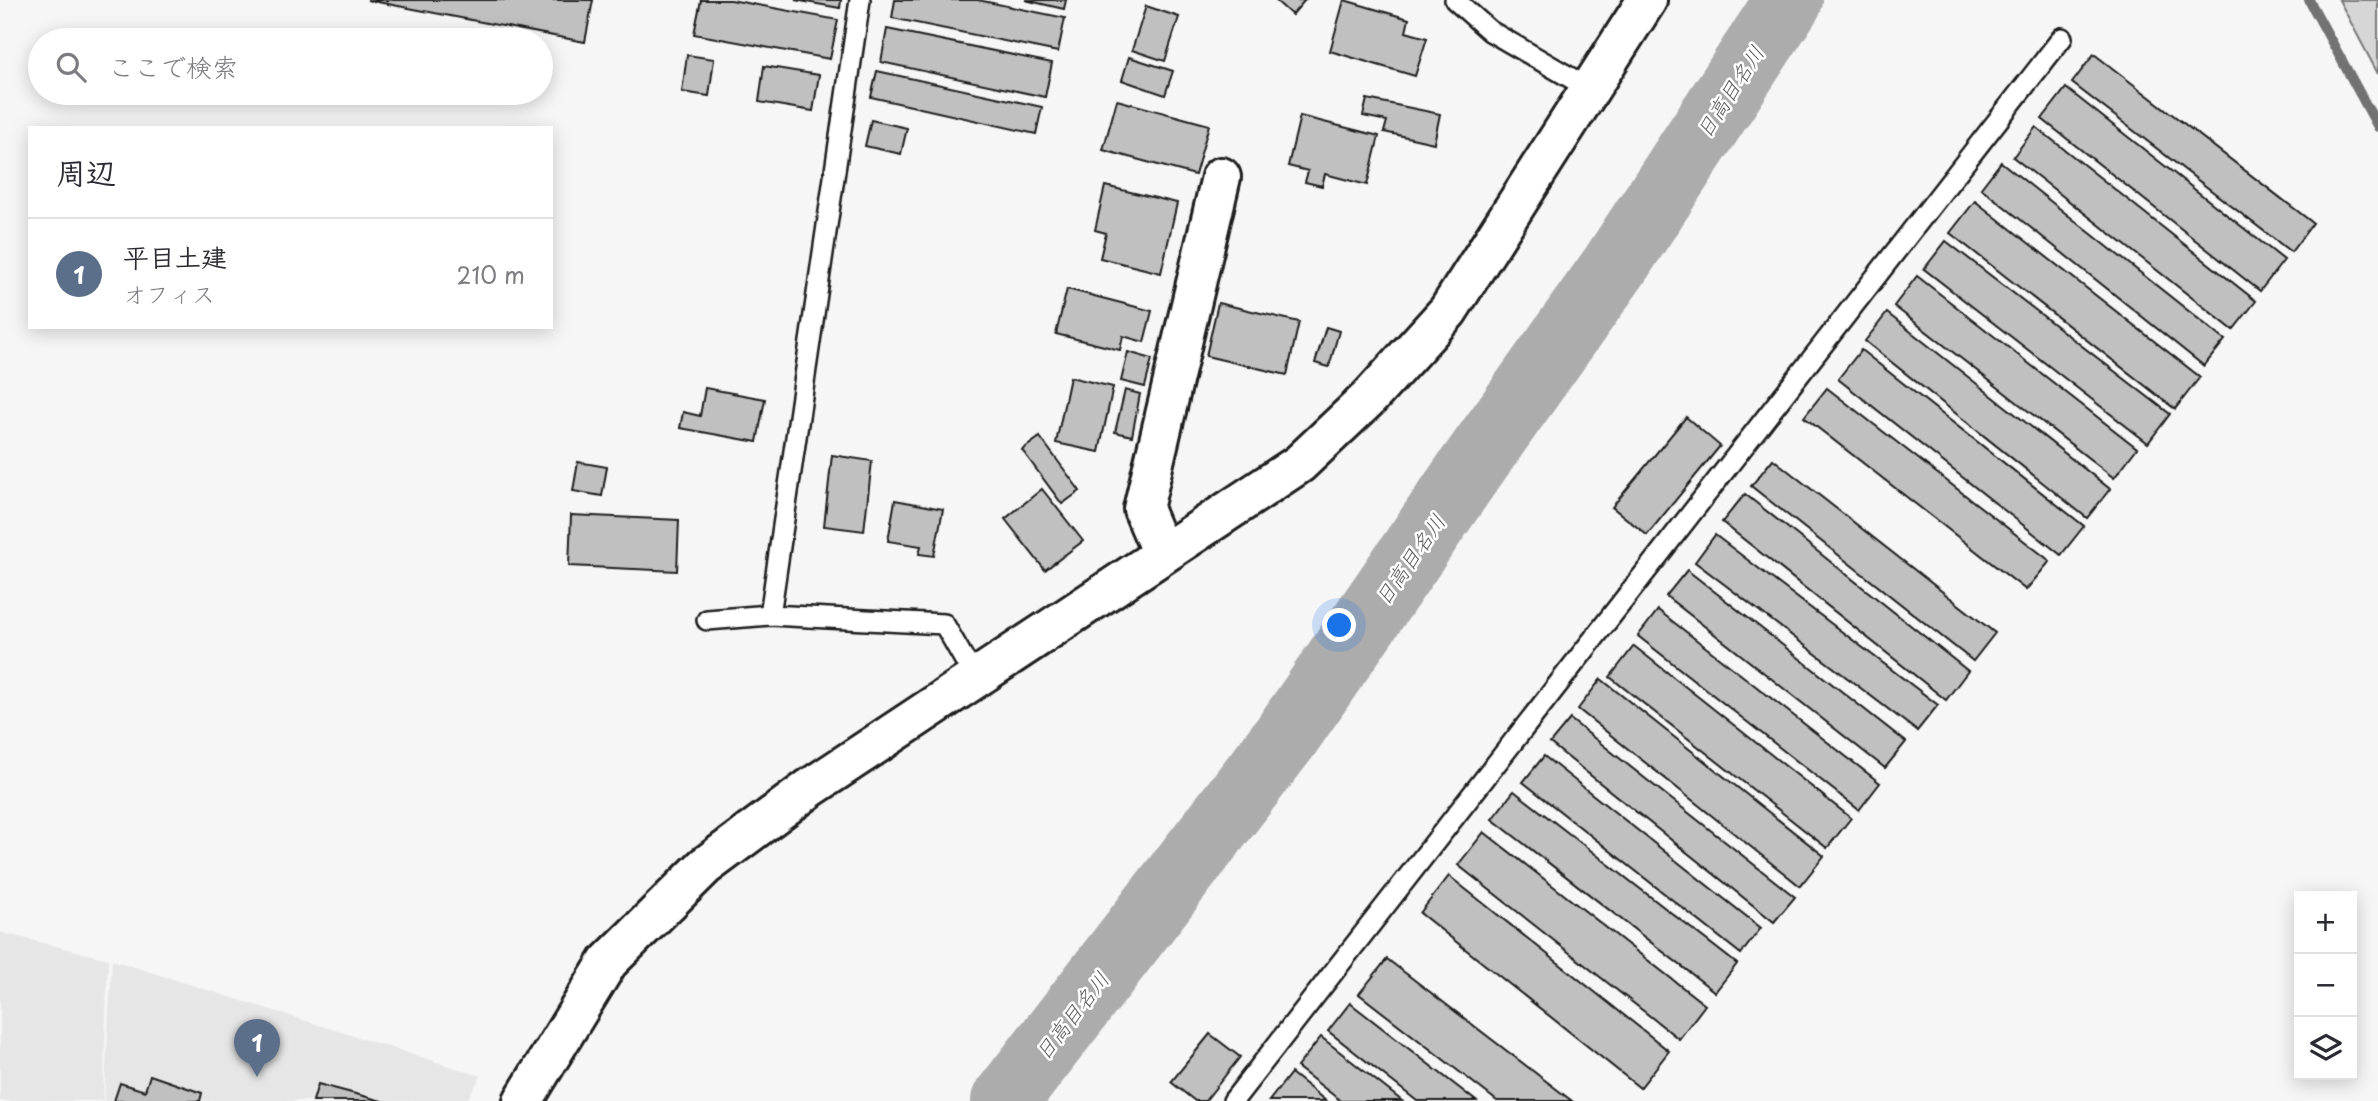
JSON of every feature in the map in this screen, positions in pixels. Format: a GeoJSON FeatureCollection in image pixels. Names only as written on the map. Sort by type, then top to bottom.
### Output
{"type":"FeatureCollection","features":[{"type":"Feature","properties":{"kind":"street"},"geometry":{"type":"LineString","coordinates":[[523,1101],[608,962],[705,866],[810,788],[1298,464],[1370,397],[1448,310],[1647,0]]}},
{"type":"Feature","properties":{"kind":"street"},"geometry":{"type":"LineString","coordinates":[[1161,554],[1143,509],[1221,177]]}},
{"type":"Feature","properties":{"kind":"lane"},"geometry":{"type":"LineString","coordinates":[[770,615],[860,0]]}},
{"type":"Feature","properties":{"kind":"lane"},"geometry":{"type":"LineString","coordinates":[[1455,0],[1490,31],[1590,89]]}},
{"type":"Feature","properties":{"kind":"lane"},"geometry":{"type":"LineString","coordinates":[[1233,1101],[2062,38]]}},
{"type":"Feature","properties":{"kind":"lane"},"geometry":{"type":"LineString","coordinates":[[707,620],[770,615],[944,624],[976,680]]}},
{"type":"Feature","properties":{"kind":"shaded area"},"geometry":{"type":"Polygon","coordinates":[[[2339,0],[2378,0],[2378,74],[2339,0]]]}},
{"type":"Feature","properties":{"kind":"shaded area"},"geometry":{"type":"Polygon","coordinates":[[[0,932],[108,959],[103,1101],[0,1101],[0,932]]]}},
{"type":"Feature","properties":{"kind":"shaded area"},"geometry":{"type":"Polygon","coordinates":[[[112,960],[481,1076],[466,1101],[104,1101],[112,960]]]}},
{"type":"Feature","properties":{"kind":"building"},"geometry":{"type":"Polygon","coordinates":[[[367,0],[593,0],[585,42],[553,36],[553,28],[512,28],[367,0]]]}},
{"type":"Feature","properties":{"kind":"building"},"geometry":{"type":"Polygon","coordinates":[[[701,0],[731,0],[838,20],[830,59],[694,34],[701,0]]]}},
{"type":"Feature","properties":{"kind":"building"},"geometry":{"type":"Polygon","coordinates":[[[795,0],[841,0],[840,8],[795,0]]]}},
{"type":"Feature","properties":{"kind":"building"},"geometry":{"type":"Polygon","coordinates":[[[895,0],[978,0],[1065,18],[1058,52],[892,18],[895,0]]]}},
{"type":"Feature","properties":{"kind":"building"},"geometry":{"type":"Polygon","coordinates":[[[1025,0],[1066,0],[1064,9],[1025,0]]]}},
{"type":"Feature","properties":{"kind":"building"},"geometry":{"type":"Polygon","coordinates":[[[1275,0],[1305,0],[1292,15],[1275,0]]]}},
{"type":"Feature","properties":{"kind":"building"},"geometry":{"type":"Polygon","coordinates":[[[1344,0],[1409,19],[1406,32],[1427,38],[1415,76],[1330,51],[1344,0]]]}},
{"type":"Feature","properties":{"kind":"building"},"geometry":{"type":"Polygon","coordinates":[[[1146,6],[1179,17],[1165,61],[1132,50],[1146,6]]]}},
{"type":"Feature","properties":{"kind":"building"},"geometry":{"type":"Polygon","coordinates":[[[887,29],[1052,63],[1045,97],[881,62],[887,29]]]}},
{"type":"Feature","properties":{"kind":"building"},"geometry":{"type":"Polygon","coordinates":[[[2094,54],[2313,223],[2291,252],[2072,83],[2094,54]]]}},
{"type":"Feature","properties":{"kind":"building"},"geometry":{"type":"Polygon","coordinates":[[[687,55],[714,59],[709,96],[682,92],[687,55]]]}},
{"type":"Feature","properties":{"kind":"building"},"geometry":{"type":"Polygon","coordinates":[[[1129,57],[1173,71],[1165,95],[1122,80],[1129,57]]]}},
{"type":"Feature","properties":{"kind":"building"},"geometry":{"type":"Polygon","coordinates":[[[764,66],[819,75],[813,111],[759,102],[764,66]]]}},
{"type":"Feature","properties":{"kind":"building"},"geometry":{"type":"Polygon","coordinates":[[[877,71],[1042,107],[1036,134],[871,97],[877,71]]]}},
{"type":"Feature","properties":{"kind":"building"},"geometry":{"type":"Polygon","coordinates":[[[2066,88],[2284,260],[2260,291],[2042,119],[2066,88]]]}},
{"type":"Feature","properties":{"kind":"building"},"geometry":{"type":"Polygon","coordinates":[[[1367,99],[1440,114],[1434,143],[1384,132],[1387,121],[1363,116],[1367,99]]]}},
{"type":"Feature","properties":{"kind":"building"},"geometry":{"type":"Polygon","coordinates":[[[1117,100],[1209,125],[1195,175],[1103,150],[1117,100]]]}},
{"type":"Feature","properties":{"kind":"building"},"geometry":{"type":"Polygon","coordinates":[[[1300,116],[1379,136],[1367,185],[1325,174],[1322,186],[1305,182],[1308,171],[1288,166],[1300,116]]]}},
{"type":"Feature","properties":{"kind":"building"},"geometry":{"type":"Polygon","coordinates":[[[871,120],[907,128],[901,154],[865,146],[871,120]]]}},
{"type":"Feature","properties":{"kind":"building"},"geometry":{"type":"Polygon","coordinates":[[[2036,127],[2256,301],[2233,330],[2013,157],[2036,127]]]}},
{"type":"Feature","properties":{"kind":"building"},"geometry":{"type":"Polygon","coordinates":[[[2001,162],[2225,340],[2204,366],[1981,188],[2001,162]]]}},
{"type":"Feature","properties":{"kind":"building"},"geometry":{"type":"Polygon","coordinates":[[[1105,186],[1177,203],[1161,273],[1100,258],[1106,233],[1095,230],[1105,186]]]}},
{"type":"Feature","properties":{"kind":"building"},"geometry":{"type":"Polygon","coordinates":[[[1975,201],[2200,377],[2175,409],[1950,233],[1975,201]]]}},
{"type":"Feature","properties":{"kind":"building"},"geometry":{"type":"Polygon","coordinates":[[[1946,241],[2170,414],[2148,443],[1924,269],[1946,241]]]}},
{"type":"Feature","properties":{"kind":"building"},"geometry":{"type":"Polygon","coordinates":[[[1917,276],[2137,448],[2114,478],[1894,306],[1917,276]]]}},
{"type":"Feature","properties":{"kind":"building"},"geometry":{"type":"Polygon","coordinates":[[[1067,289],[1152,311],[1144,342],[1123,336],[1120,350],[1056,334],[1067,289]]]}},
{"type":"Feature","properties":{"kind":"building"},"geometry":{"type":"Polygon","coordinates":[[[1218,303],[1299,322],[1287,375],[1206,356],[1218,303]]]}},
{"type":"Feature","properties":{"kind":"building"},"geometry":{"type":"Polygon","coordinates":[[[1887,313],[2110,489],[2087,518],[1865,341],[1887,313]]]}},
{"type":"Feature","properties":{"kind":"building"},"geometry":{"type":"Polygon","coordinates":[[[1326,327],[1339,331],[1329,367],[1315,363],[1326,327]]]}},
{"type":"Feature","properties":{"kind":"building"},"geometry":{"type":"Polygon","coordinates":[[[1861,350],[2084,526],[2061,555],[1838,379],[1861,350]]]}},
{"type":"Feature","properties":{"kind":"building"},"geometry":{"type":"Polygon","coordinates":[[[1128,352],[1152,359],[1145,387],[1121,381],[1128,352]]]}},
{"type":"Feature","properties":{"kind":"building"},"geometry":{"type":"Polygon","coordinates":[[[1070,377],[1113,387],[1099,452],[1056,443],[1070,377]]]}},
{"type":"Feature","properties":{"kind":"building"},"geometry":{"type":"Polygon","coordinates":[[[705,388],[765,399],[757,442],[680,428],[683,412],[700,416],[705,388]]]}},
{"type":"Feature","properties":{"kind":"building"},"geometry":{"type":"Polygon","coordinates":[[[1827,388],[2050,561],[2026,590],[1804,417],[1827,388]]]}},
{"type":"Feature","properties":{"kind":"building"},"geometry":{"type":"Polygon","coordinates":[[[1125,390],[1140,394],[1132,436],[1115,432],[1125,390]]]}},
{"type":"Feature","properties":{"kind":"building"},"geometry":{"type":"Polygon","coordinates":[[[1686,417],[1720,446],[1647,535],[1612,507],[1686,417]]]}},
{"type":"Feature","properties":{"kind":"building"},"geometry":{"type":"Polygon","coordinates":[[[1040,437],[1080,491],[1062,504],[1022,450],[1040,437]]]}},
{"type":"Feature","properties":{"kind":"building"},"geometry":{"type":"Polygon","coordinates":[[[832,455],[872,461],[864,531],[824,526],[832,455]]]}},
{"type":"Feature","properties":{"kind":"building"},"geometry":{"type":"Polygon","coordinates":[[[1773,459],[1995,633],[1973,661],[1751,486],[1773,459]]]}},
{"type":"Feature","properties":{"kind":"building"},"geometry":{"type":"Polygon","coordinates":[[[578,462],[607,467],[602,496],[573,491],[578,462]]]}},
{"type":"Feature","properties":{"kind":"building"},"geometry":{"type":"Polygon","coordinates":[[[1042,489],[1083,541],[1045,570],[1005,519],[1042,489]]]}},
{"type":"Feature","properties":{"kind":"building"},"geometry":{"type":"Polygon","coordinates":[[[1745,494],[1968,671],[1946,700],[1722,522],[1745,494]]]}},
{"type":"Feature","properties":{"kind":"building"},"geometry":{"type":"Polygon","coordinates":[[[895,500],[943,509],[934,556],[919,554],[921,546],[888,541],[895,500]]]}},
{"type":"Feature","properties":{"kind":"building"},"geometry":{"type":"Polygon","coordinates":[[[571,515],[679,520],[677,571],[569,566],[571,515]]]}},
{"type":"Feature","properties":{"kind":"building"},"geometry":{"type":"Polygon","coordinates":[[[1715,535],[1938,705],[1917,731],[1695,562],[1715,535]]]}},
{"type":"Feature","properties":{"kind":"building"},"geometry":{"type":"Polygon","coordinates":[[[1687,570],[1906,742],[1885,768],[1666,596],[1687,570]]]}},
{"type":"Feature","properties":{"kind":"building"},"geometry":{"type":"Polygon","coordinates":[[[1658,610],[1880,783],[1859,810],[1638,636],[1658,610]]]}},
{"type":"Feature","properties":{"kind":"building"},"geometry":{"type":"Polygon","coordinates":[[[1634,646],[1851,818],[1827,848],[1610,677],[1634,646]]]}},
{"type":"Feature","properties":{"kind":"building"},"geometry":{"type":"Polygon","coordinates":[[[1601,679],[1824,856],[1800,886],[1578,709],[1601,679]]]}},
{"type":"Feature","properties":{"kind":"building"},"geometry":{"type":"Polygon","coordinates":[[[1570,719],[1795,897],[1774,922],[1550,743],[1570,719]]]}},
{"type":"Feature","properties":{"kind":"building"},"geometry":{"type":"Polygon","coordinates":[[[1544,756],[1761,928],[1741,954],[1523,782],[1544,756]]]}},
{"type":"Feature","properties":{"kind":"building"},"geometry":{"type":"Polygon","coordinates":[[[1514,791],[1737,964],[1715,992],[1492,819],[1514,791]]]}},
{"type":"Feature","properties":{"kind":"building"},"geometry":{"type":"Polygon","coordinates":[[[1484,832],[1705,1005],[1679,1039],[1458,865],[1484,832]]]}},
{"type":"Feature","properties":{"kind":"building"},"geometry":{"type":"Polygon","coordinates":[[[1449,876],[1669,1051],[1640,1088],[1420,913],[1449,876]]]}},
{"type":"Feature","properties":{"kind":"building"},"geometry":{"type":"Polygon","coordinates":[[[1387,959],[1572,1101],[1497,1101],[1359,994],[1387,959]]]}},
{"type":"Feature","properties":{"kind":"building"},"geometry":{"type":"Polygon","coordinates":[[[1350,1003],[1476,1101],[1417,1101],[1328,1031],[1350,1003]]]}},
{"type":"Feature","properties":{"kind":"building"},"geometry":{"type":"Polygon","coordinates":[[[1210,1034],[1240,1057],[1205,1101],[1195,1101],[1171,1082],[1210,1034]]]}},
{"type":"Feature","properties":{"kind":"building"},"geometry":{"type":"Polygon","coordinates":[[[1321,1037],[1402,1101],[1341,1101],[1297,1067],[1321,1037]]]}},
{"type":"Feature","properties":{"kind":"building"},"geometry":{"type":"Polygon","coordinates":[[[1291,1073],[1326,1101],[1269,1101],[1291,1073]]]}},
{"type":"Feature","properties":{"kind":"building"},"geometry":{"type":"Polygon","coordinates":[[[150,1075],[202,1093],[200,1101],[114,1101],[120,1083],[145,1091],[150,1075]]]}},
{"type":"Feature","properties":{"kind":"building"},"geometry":{"type":"Polygon","coordinates":[[[318,1084],[382,1101],[313,1101],[318,1084]]]}},
{"type":"Feature","properties":{"kind":"waterway","name":"日高目名川"},"geometry":{"type":"LineString","coordinates":[[1005,1101],[1285,738],[1464,478],[1614,267],[1789,0]]}},
{"type":"Feature","properties":{"kind":"waterway"},"geometry":{"type":"LineString","coordinates":[[2309,0],[2378,127]]}},
{"type":"Feature","properties":{"kind":"place","name":"平目土建"},"geometry":{"type":"Point","coordinates":[257,1077]}}]}
